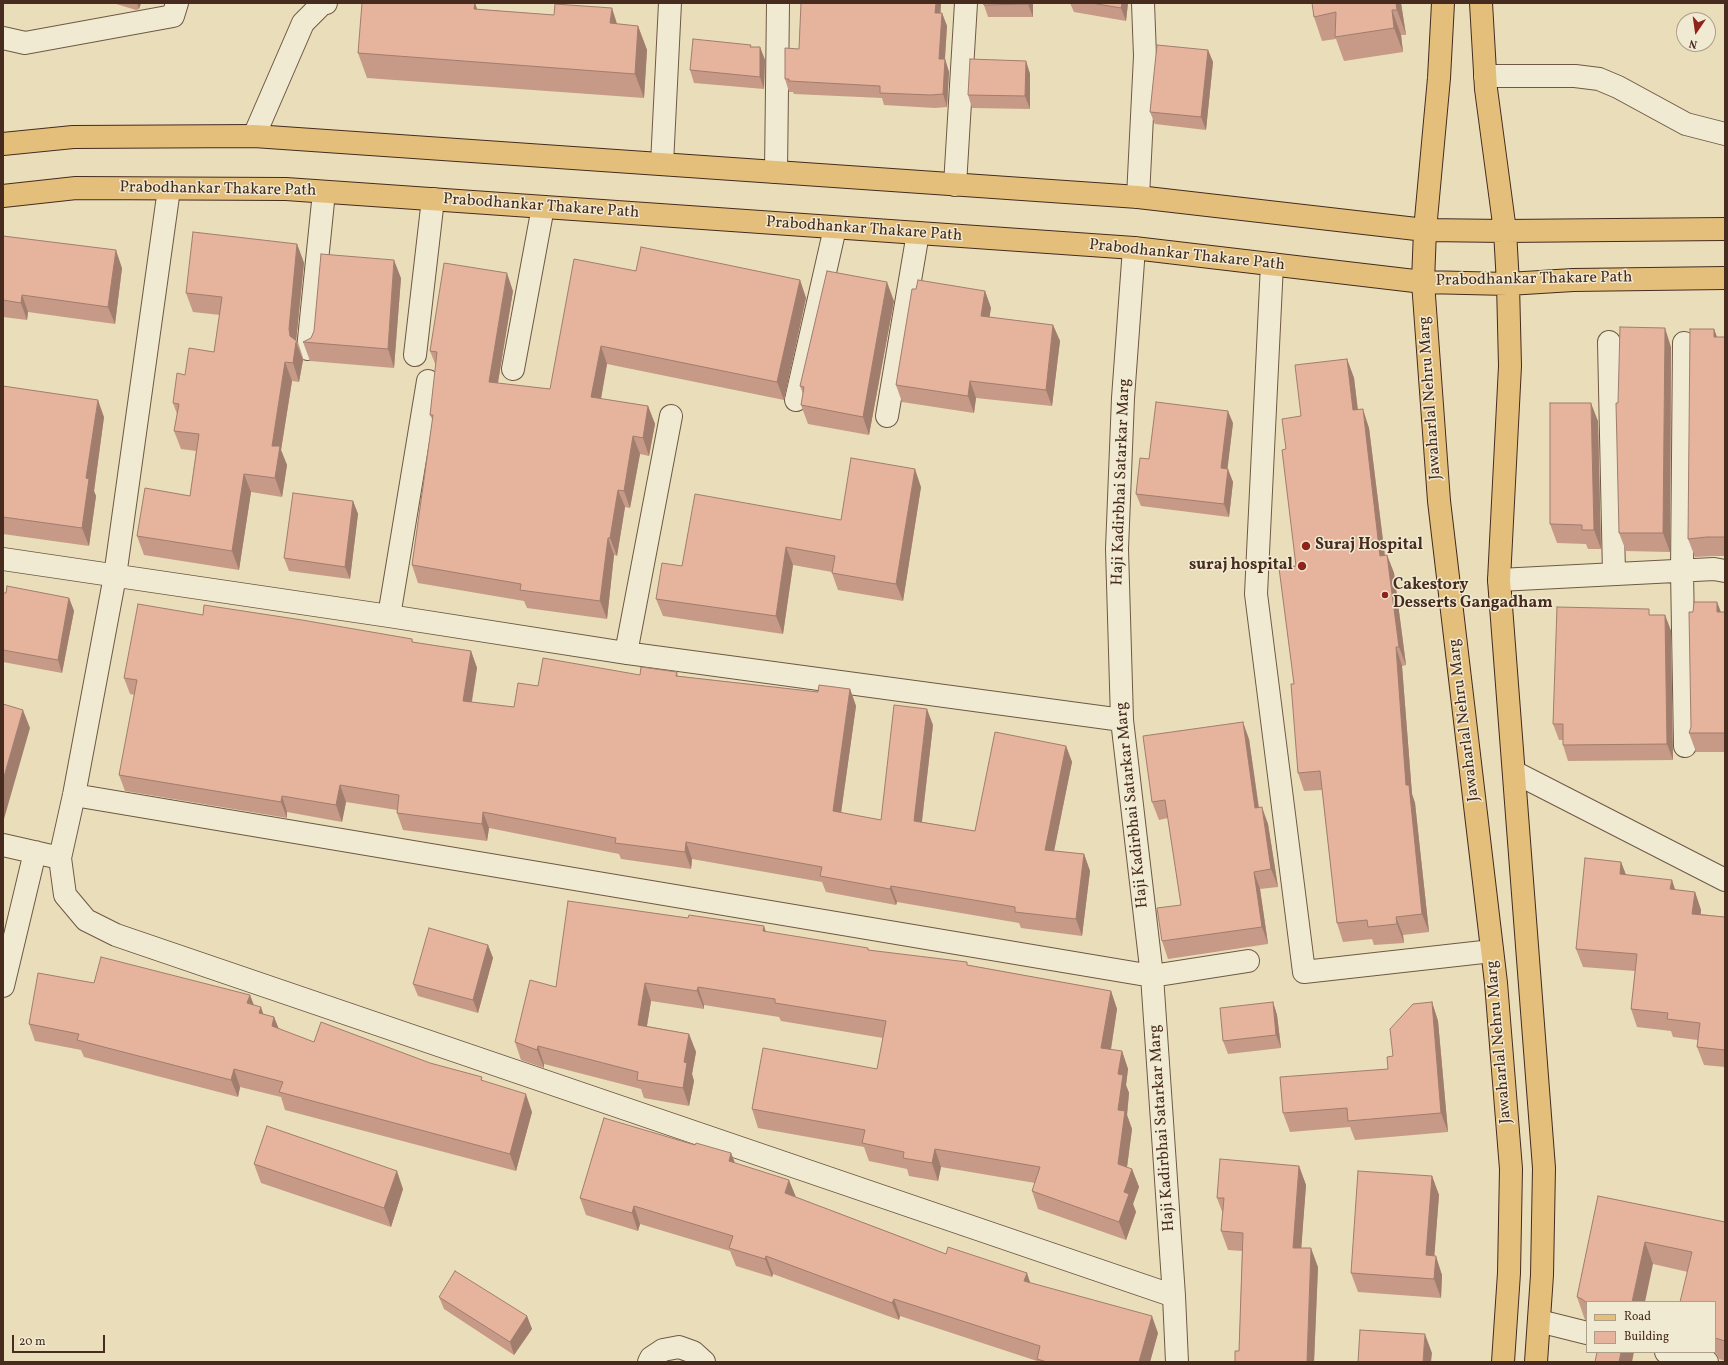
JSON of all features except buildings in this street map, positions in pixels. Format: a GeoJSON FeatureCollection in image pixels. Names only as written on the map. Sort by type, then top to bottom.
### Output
{"type":"FeatureCollection","features":[{"type":"Feature","properties":{"kind":"main road","name":"Jawaharlal Nehru Marg"},"geometry":{"type":"LineString","coordinates":[[1443,3],[1439,78],[1425,230],[1423,282],[1438,501],[1496,983],[1512,1169],[1509,1273],[1502,1362]]}},
{"type":"Feature","properties":{"kind":"main road","name":"Jawaharlal Nehru Marg"},"geometry":{"type":"LineString","coordinates":[[1481,3],[1485,83],[1505,231],[1508,284],[1510,366],[1499,580],[1544,1168],[1542,1275],[1536,1362]]}},
{"type":"Feature","properties":{"kind":"main road"},"geometry":{"type":"LineString","coordinates":[[3,144],[73,137],[254,136],[1138,197],[1425,230],[1505,231],[1725,229]]}},
{"type":"Feature","properties":{"kind":"main road","name":"Prabodhankar Thakare Path"},"geometry":{"type":"LineString","coordinates":[[3,196],[76,188],[286,189],[1134,248],[1423,282],[1508,284],[1573,280],[1725,278]]}},
{"type":"Feature","properties":{"kind":"main road"},"geometry":{"type":"LineString","coordinates":[[1496,983],[1530,978]]}},
{"type":"Feature","properties":{"kind":"street"},"geometry":{"type":"LineString","coordinates":[[3,38],[25,43],[173,16],[177,3]]}},
{"type":"Feature","properties":{"kind":"street"},"geometry":{"type":"LineString","coordinates":[[254,136],[303,22],[322,4],[326,3]]}},
{"type":"Feature","properties":{"kind":"street"},"geometry":{"type":"LineString","coordinates":[[662,164],[670,3]]}},
{"type":"Feature","properties":{"kind":"street"},"geometry":{"type":"LineString","coordinates":[[776,172],[778,3]]}},
{"type":"Feature","properties":{"kind":"street"},"geometry":{"type":"LineString","coordinates":[[955,185],[966,3]]}},
{"type":"Feature","properties":{"kind":"street"},"geometry":{"type":"LineString","coordinates":[[1138,197],[1145,56],[1143,3]]}},
{"type":"Feature","properties":{"kind":"street"},"geometry":{"type":"LineString","coordinates":[[1485,83],[1575,76],[1599,79],[1618,86],[1686,124],[1725,134]]}},
{"type":"Feature","properties":{"kind":"street"},"geometry":{"type":"LineString","coordinates":[[169,189],[115,576],[74,795],[60,858],[65,895],[86,920],[116,935],[1174,1296]]}},
{"type":"Feature","properties":{"kind":"street"},"geometry":{"type":"LineString","coordinates":[[308,349],[324,192]]}},
{"type":"Feature","properties":{"kind":"street"},"geometry":{"type":"LineString","coordinates":[[414,355],[433,199]]}},
{"type":"Feature","properties":{"kind":"street"},"geometry":{"type":"LineString","coordinates":[[513,369],[543,207]]}},
{"type":"Feature","properties":{"kind":"street"},"geometry":{"type":"LineString","coordinates":[[796,400],[835,228]]}},
{"type":"Feature","properties":{"kind":"street"},"geometry":{"type":"LineString","coordinates":[[888,416],[918,233]]}},
{"type":"Feature","properties":{"kind":"street","name":"Haji Kadirbhai Satarkar Marg"},"geometry":{"type":"LineString","coordinates":[[1134,248],[1124,398],[1117,549],[1122,720],[1152,976],[1174,1296],[1177,1362]]}},
{"type":"Feature","properties":{"kind":"street"},"geometry":{"type":"LineString","coordinates":[[1272,264],[1256,594],[1304,972],[1492,951]]}},
{"type":"Feature","properties":{"kind":"street"},"geometry":{"type":"LineString","coordinates":[[1609,342],[1614,574]]}},
{"type":"Feature","properties":{"kind":"street"},"geometry":{"type":"LineString","coordinates":[[1684,343],[1682,571],[1685,746]]}},
{"type":"Feature","properties":{"kind":"street"},"geometry":{"type":"LineString","coordinates":[[389,616],[428,381]]}},
{"type":"Feature","properties":{"kind":"street"},"geometry":{"type":"LineString","coordinates":[[626,653],[672,416]]}},
{"type":"Feature","properties":{"kind":"street"},"geometry":{"type":"LineString","coordinates":[[3,559],[389,616],[626,653],[1122,720]]}},
{"type":"Feature","properties":{"kind":"street"},"geometry":{"type":"LineString","coordinates":[[1499,580],[1714,569],[1725,571]]}},
{"type":"Feature","properties":{"kind":"street"},"geometry":{"type":"LineString","coordinates":[[1514,772],[1725,880]]}},
{"type":"Feature","properties":{"kind":"street"},"geometry":{"type":"LineString","coordinates":[[74,795],[1152,976],[1248,961]]}},
{"type":"Feature","properties":{"kind":"street"},"geometry":{"type":"LineString","coordinates":[[3,845],[60,858]]}},
{"type":"Feature","properties":{"kind":"street"},"geometry":{"type":"LineString","coordinates":[[3,986],[35,852]]}},
{"type":"Feature","properties":{"kind":"street"},"geometry":{"type":"LineString","coordinates":[[1539,1321],[1586,1333]]}},
{"type":"Feature","properties":{"kind":"street"},"geometry":{"type":"LineString","coordinates":[[649,1362],[651,1358],[663,1350],[679,1347],[693,1352],[704,1362]]}},
{"type":"Feature","properties":{"kind":"street"},"geometry":{"type":"LineString","coordinates":[[1670,1353],[1707,1362]]}},
{"type":"Feature","properties":{"kind":"place","name":"Suraj Hospital"},"geometry":{"type":"Point","coordinates":[1306,546]}},
{"type":"Feature","properties":{"kind":"place","name":"suraj hospital"},"geometry":{"type":"Point","coordinates":[1302,566]}},
{"type":"Feature","properties":{"kind":"place","name":"Cakestory Desserts Gangadham"},"geometry":{"type":"Point","coordinates":[1385,595]}}]}
